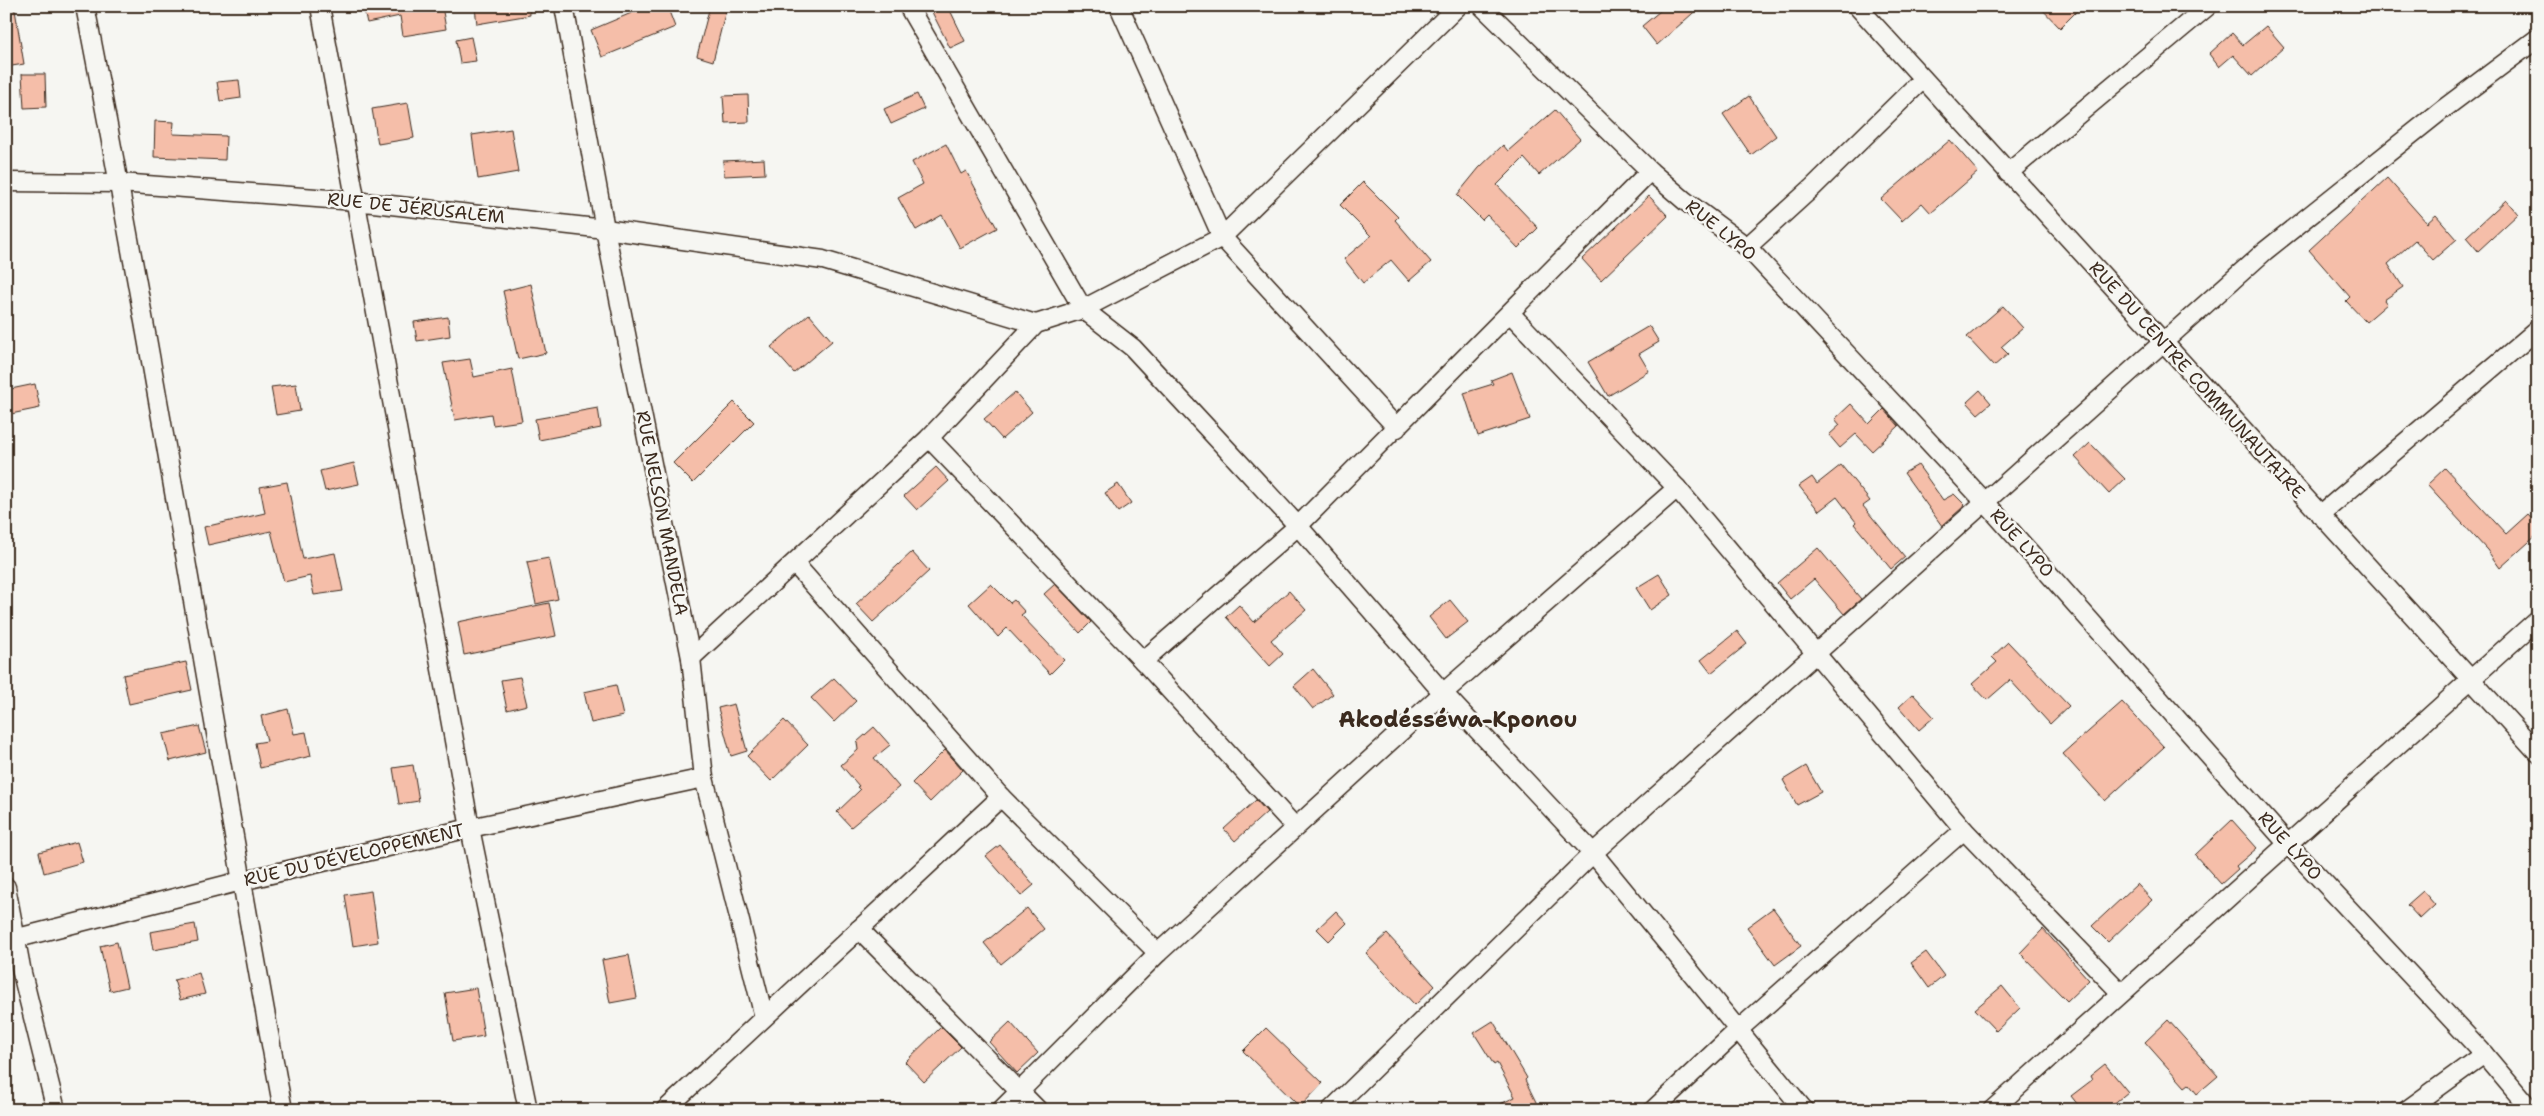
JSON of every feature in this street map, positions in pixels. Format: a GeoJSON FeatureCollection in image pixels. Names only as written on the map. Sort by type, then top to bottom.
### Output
{"type":"FeatureCollection","features":[{"type":"Feature","properties":{"kind":"street"},"geometry":{"type":"LineString","coordinates":[[86,6],[120,183],[241,882],[283,1110]]}},
{"type":"Feature","properties":{"kind":"street"},"geometry":{"type":"LineString","coordinates":[[320,6],[470,828],[528,1110]]}},
{"type":"Feature","properties":{"kind":"street","name":"RUE NELSON MANDELA"},"geometry":{"type":"LineString","coordinates":[[564,6],[605,229],[691,658],[704,778],[764,1017]]}},
{"type":"Feature","properties":{"kind":"street"},"geometry":{"type":"LineString","coordinates":[[908,6],[1083,309],[1133,348],[1298,526],[1443,693],[1593,853],[1737,1031],[1804,1110]]}},
{"type":"Feature","properties":{"kind":"street"},"geometry":{"type":"LineString","coordinates":[[1119,6],[1222,237],[1397,428]]}},
{"type":"Feature","properties":{"kind":"street"},"geometry":{"type":"LineString","coordinates":[[691,658],[795,564],[929,438],[1036,324],[1083,309],[1222,237],[1458,6]]}},
{"type":"Feature","properties":{"kind":"street","name":"RUE LYPO"},"geometry":{"type":"LineString","coordinates":[[1482,6],[1650,171],[1685,201],[1746,247],[1986,503],[2287,843],[2484,1054],[2531,1110]]}},
{"type":"Feature","properties":{"kind":"street"},"geometry":{"type":"LineString","coordinates":[[2008,172],[2208,6]]}},
{"type":"Feature","properties":{"kind":"street","name":"RUE DU CENTRE COMMUNAUTAIRE"},"geometry":{"type":"LineString","coordinates":[[1862,8],[1923,80],[2538,753]]}},
{"type":"Feature","properties":{"kind":"street"},"geometry":{"type":"LineString","coordinates":[[1330,1110],[1593,853],[2164,344],[2265,251],[2442,110],[2538,38]]}},
{"type":"Feature","properties":{"kind":"street"},"geometry":{"type":"LineString","coordinates":[[1746,247],[1813,187],[1923,80]]}},
{"type":"Feature","properties":{"kind":"street"},"geometry":{"type":"LineString","coordinates":[[1143,661],[1298,526],[1650,171]]}},
{"type":"Feature","properties":{"kind":"street","name":"RUE DE JÉRUSALEM"},"geometry":{"type":"LineString","coordinates":[[6,182],[120,183],[355,200],[605,229],[823,260],[1036,324]]}},
{"type":"Feature","properties":{"kind":"street"},"geometry":{"type":"LineString","coordinates":[[1510,312],[1677,488],[1815,656],[1964,830],[2120,992]]}},
{"type":"Feature","properties":{"kind":"street"},"geometry":{"type":"LineString","coordinates":[[2320,515],[2538,329]]}},
{"type":"Feature","properties":{"kind":"street"},"geometry":{"type":"LineString","coordinates":[[929,438],[1143,661],[1295,827]]}},
{"type":"Feature","properties":{"kind":"street"},"geometry":{"type":"LineString","coordinates":[[1001,1110],[1158,953],[1443,693],[1677,488]]}},
{"type":"Feature","properties":{"kind":"street"},"geometry":{"type":"LineString","coordinates":[[795,564],[1001,797],[1158,953]]}},
{"type":"Feature","properties":{"kind":"street"},"geometry":{"type":"LineString","coordinates":[[1992,1110],[2120,992],[2538,619]]}},
{"type":"Feature","properties":{"kind":"street","name":"RUE DU DÉVELOPPEMENT"},"geometry":{"type":"LineString","coordinates":[[11,940],[241,882],[470,828],[704,778]]}},
{"type":"Feature","properties":{"kind":"street"},"geometry":{"type":"LineString","coordinates":[[665,1110],[1001,797]]}},
{"type":"Feature","properties":{"kind":"street"},"geometry":{"type":"LineString","coordinates":[[1653,1110],[1737,1031],[1964,830]]}},
{"type":"Feature","properties":{"kind":"street"},"geometry":{"type":"LineString","coordinates":[[6,887],[11,940],[22,973],[56,1110]]}},
{"type":"Feature","properties":{"kind":"street"},"geometry":{"type":"LineString","coordinates":[[859,929],[1038,1110]]}},
{"type":"Feature","properties":{"kind":"street"},"geometry":{"type":"LineString","coordinates":[[2407,1110],[2484,1054]]}},
{"type":"Feature","properties":{"kind":"building"},"geometry":{"type":"Polygon","coordinates":[[[363,6],[442,6],[446,29],[403,36],[400,16],[367,23],[363,6]]]}},
{"type":"Feature","properties":{"kind":"building"},"geometry":{"type":"Polygon","coordinates":[[[488,6],[529,6],[530,15],[477,24],[475,8],[488,6]]]}},
{"type":"Feature","properties":{"kind":"building"},"geometry":{"type":"Polygon","coordinates":[[[648,6],[667,6],[675,27],[602,57],[591,30],[648,6]]]}},
{"type":"Feature","properties":{"kind":"building"},"geometry":{"type":"Polygon","coordinates":[[[710,6],[727,6],[713,61],[697,56],[710,6]]]}},
{"type":"Feature","properties":{"kind":"building"},"geometry":{"type":"Polygon","coordinates":[[[929,6],[948,6],[965,41],[950,48],[929,6]]]}},
{"type":"Feature","properties":{"kind":"building"},"geometry":{"type":"Polygon","coordinates":[[[1666,6],[1701,6],[1657,45],[1642,26],[1666,6]]]}},
{"type":"Feature","properties":{"kind":"building"},"geometry":{"type":"Polygon","coordinates":[[[2039,6],[2082,6],[2060,28],[2039,6]]]}},
{"type":"Feature","properties":{"kind":"building"},"geometry":{"type":"Polygon","coordinates":[[[6,10],[15,10],[24,64],[6,67],[6,10]]]}},
{"type":"Feature","properties":{"kind":"building"},"geometry":{"type":"Polygon","coordinates":[[[2266,26],[2284,47],[2252,76],[2233,55],[2219,67],[2209,54],[2232,33],[2243,45],[2266,26]]]}},
{"type":"Feature","properties":{"kind":"building"},"geometry":{"type":"Polygon","coordinates":[[[471,37],[476,61],[460,63],[456,40],[471,37]]]}},
{"type":"Feature","properties":{"kind":"building"},"geometry":{"type":"Polygon","coordinates":[[[22,74],[45,74],[46,107],[24,108],[22,74]]]}},
{"type":"Feature","properties":{"kind":"building"},"geometry":{"type":"Polygon","coordinates":[[[239,80],[241,98],[220,101],[217,82],[239,80]]]}},
{"type":"Feature","properties":{"kind":"building"},"geometry":{"type":"Polygon","coordinates":[[[917,94],[924,109],[891,124],[884,109],[917,94]]]}},
{"type":"Feature","properties":{"kind":"building"},"geometry":{"type":"Polygon","coordinates":[[[748,95],[749,122],[725,123],[723,96],[748,95]]]}},
{"type":"Feature","properties":{"kind":"building"},"geometry":{"type":"Polygon","coordinates":[[[1749,96],[1776,136],[1751,155],[1723,114],[1749,96]]]}},
{"type":"Feature","properties":{"kind":"building"},"geometry":{"type":"Polygon","coordinates":[[[408,103],[414,138],[378,144],[372,109],[408,103]]]}},
{"type":"Feature","properties":{"kind":"building"},"geometry":{"type":"Polygon","coordinates":[[[1555,110],[1580,139],[1539,175],[1524,158],[1497,185],[1538,228],[1518,248],[1487,215],[1482,220],[1457,195],[1479,168],[1503,145],[1508,151],[1555,110]]]}},
{"type":"Feature","properties":{"kind":"building"},"geometry":{"type":"Polygon","coordinates":[[[155,121],[174,122],[173,134],[226,136],[225,160],[154,157],[155,121]]]}},
{"type":"Feature","properties":{"kind":"building"},"geometry":{"type":"Polygon","coordinates":[[[511,129],[518,172],[478,179],[472,135],[511,129]]]}},
{"type":"Feature","properties":{"kind":"building"},"geometry":{"type":"Polygon","coordinates":[[[1950,140],[1978,172],[1931,213],[1922,203],[1902,221],[1881,199],[1950,140]]]}},
{"type":"Feature","properties":{"kind":"building"},"geometry":{"type":"Polygon","coordinates":[[[946,144],[961,174],[966,171],[997,228],[960,248],[942,215],[916,230],[898,198],[923,184],[912,162],[946,144]]]}},
{"type":"Feature","properties":{"kind":"building"},"geometry":{"type":"Polygon","coordinates":[[[764,159],[765,174],[724,176],[723,161],[764,159]]]}},
{"type":"Feature","properties":{"kind":"building"},"geometry":{"type":"Polygon","coordinates":[[[2387,178],[2427,223],[2436,215],[2457,239],[2433,260],[2415,240],[2388,264],[2403,287],[2384,300],[2387,304],[2366,322],[2346,301],[2350,297],[2309,250],[2387,178]]]}},
{"type":"Feature","properties":{"kind":"building"},"geometry":{"type":"Polygon","coordinates":[[[1363,182],[1398,217],[1395,220],[1431,262],[1409,281],[1391,260],[1363,283],[1344,259],[1371,236],[1340,205],[1363,182]]]}},
{"type":"Feature","properties":{"kind":"building"},"geometry":{"type":"Polygon","coordinates":[[[1649,196],[1668,216],[1601,280],[1582,259],[1649,196]]]}},
{"type":"Feature","properties":{"kind":"building"},"geometry":{"type":"Polygon","coordinates":[[[2506,200],[2518,214],[2478,251],[2466,237],[2506,200]]]}},
{"type":"Feature","properties":{"kind":"building"},"geometry":{"type":"Polygon","coordinates":[[[531,284],[546,353],[518,359],[503,291],[531,284]]]}},
{"type":"Feature","properties":{"kind":"building"},"geometry":{"type":"Polygon","coordinates":[[[2003,306],[2023,328],[2001,347],[2008,354],[1994,366],[1967,337],[2003,306]]]}},
{"type":"Feature","properties":{"kind":"building"},"geometry":{"type":"Polygon","coordinates":[[[809,314],[832,341],[794,373],[771,347],[809,314]]]}},
{"type":"Feature","properties":{"kind":"building"},"geometry":{"type":"Polygon","coordinates":[[[448,317],[450,336],[417,341],[414,322],[448,317]]]}},
{"type":"Feature","properties":{"kind":"building"},"geometry":{"type":"Polygon","coordinates":[[[1649,326],[1659,342],[1639,354],[1649,371],[1608,396],[1588,362],[1649,326]]]}},
{"type":"Feature","properties":{"kind":"building"},"geometry":{"type":"Polygon","coordinates":[[[470,359],[474,377],[512,369],[522,421],[493,425],[491,414],[455,420],[443,363],[470,359]]]}},
{"type":"Feature","properties":{"kind":"building"},"geometry":{"type":"Polygon","coordinates":[[[1512,372],[1530,419],[1478,436],[1464,393],[1493,384],[1491,380],[1512,372]]]}},
{"type":"Feature","properties":{"kind":"building"},"geometry":{"type":"Polygon","coordinates":[[[35,384],[40,408],[6,415],[6,390],[35,384]]]}},
{"type":"Feature","properties":{"kind":"building"},"geometry":{"type":"Polygon","coordinates":[[[296,384],[300,411],[276,415],[271,387],[296,384]]]}},
{"type":"Feature","properties":{"kind":"building"},"geometry":{"type":"Polygon","coordinates":[[[1980,390],[1991,403],[1978,414],[1967,402],[1980,390]]]}},
{"type":"Feature","properties":{"kind":"building"},"geometry":{"type":"Polygon","coordinates":[[[1015,392],[1032,412],[1002,439],[984,419],[1015,392]]]}},
{"type":"Feature","properties":{"kind":"building"},"geometry":{"type":"Polygon","coordinates":[[[734,402],[754,422],[693,483],[673,463],[734,402]]]}},
{"type":"Feature","properties":{"kind":"building"},"geometry":{"type":"Polygon","coordinates":[[[1851,404],[1869,424],[1884,409],[1899,426],[1872,451],[1856,434],[1840,448],[1829,435],[1840,425],[1835,419],[1851,404]]]}},
{"type":"Feature","properties":{"kind":"building"},"geometry":{"type":"Polygon","coordinates":[[[598,408],[601,428],[539,440],[535,419],[598,408]]]}},
{"type":"Feature","properties":{"kind":"building"},"geometry":{"type":"Polygon","coordinates":[[[2090,443],[2125,479],[2109,494],[2075,457],[2090,443]]]}},
{"type":"Feature","properties":{"kind":"building"},"geometry":{"type":"Polygon","coordinates":[[[354,463],[359,484],[325,491],[320,471],[354,463]]]}},
{"type":"Feature","properties":{"kind":"building"},"geometry":{"type":"Polygon","coordinates":[[[1841,465],[1870,501],[1863,506],[1905,557],[1891,569],[1854,524],[1856,522],[1837,497],[1819,511],[1799,486],[1812,477],[1817,484],[1841,465]]]}},
{"type":"Feature","properties":{"kind":"building"},"geometry":{"type":"Polygon","coordinates":[[[1918,465],[1943,500],[1954,494],[1964,504],[1942,526],[1904,473],[1918,465]]]}},
{"type":"Feature","properties":{"kind":"building"},"geometry":{"type":"Polygon","coordinates":[[[936,467],[949,481],[917,510],[904,496],[936,467]]]}},
{"type":"Feature","properties":{"kind":"building"},"geometry":{"type":"Polygon","coordinates":[[[2445,468],[2506,534],[2528,514],[2538,525],[2538,534],[2500,568],[2487,550],[2427,485],[2445,468]]]}},
{"type":"Feature","properties":{"kind":"building"},"geometry":{"type":"Polygon","coordinates":[[[287,482],[303,559],[335,553],[343,591],[314,595],[310,576],[284,582],[271,531],[208,545],[204,527],[265,513],[260,487],[287,482]]]}},
{"type":"Feature","properties":{"kind":"building"},"geometry":{"type":"Polygon","coordinates":[[[1118,484],[1131,503],[1118,512],[1105,493],[1118,484]]]}},
{"type":"Feature","properties":{"kind":"building"},"geometry":{"type":"Polygon","coordinates":[[[1818,548],[1861,599],[1844,614],[1814,579],[1790,599],[1777,583],[1818,548]]]}},
{"type":"Feature","properties":{"kind":"building"},"geometry":{"type":"Polygon","coordinates":[[[912,552],[929,571],[873,622],[856,604],[912,552]]]}},
{"type":"Feature","properties":{"kind":"building"},"geometry":{"type":"Polygon","coordinates":[[[549,558],[558,599],[536,604],[527,562],[549,558]]]}},
{"type":"Feature","properties":{"kind":"building"},"geometry":{"type":"Polygon","coordinates":[[[1659,574],[1672,595],[1650,610],[1636,588],[1659,574]]]}},
{"type":"Feature","properties":{"kind":"building"},"geometry":{"type":"Polygon","coordinates":[[[991,584],[1010,603],[1014,600],[1025,612],[1021,615],[1064,660],[1050,674],[1007,628],[998,637],[969,604],[991,584]]]}},
{"type":"Feature","properties":{"kind":"building"},"geometry":{"type":"Polygon","coordinates":[[[1055,584],[1091,622],[1080,633],[1044,594],[1055,584]]]}},
{"type":"Feature","properties":{"kind":"building"},"geometry":{"type":"Polygon","coordinates":[[[1289,591],[1306,610],[1271,640],[1283,654],[1270,666],[1226,617],[1239,605],[1254,622],[1289,591]]]}},
{"type":"Feature","properties":{"kind":"building"},"geometry":{"type":"Polygon","coordinates":[[[1450,600],[1468,622],[1446,639],[1429,617],[1450,600]]]}},
{"type":"Feature","properties":{"kind":"building"},"geometry":{"type":"Polygon","coordinates":[[[549,603],[556,636],[464,655],[458,622],[549,603]]]}},
{"type":"Feature","properties":{"kind":"building"},"geometry":{"type":"Polygon","coordinates":[[[1737,631],[1747,644],[1711,673],[1701,660],[1737,631]]]}},
{"type":"Feature","properties":{"kind":"building"},"geometry":{"type":"Polygon","coordinates":[[[2008,642],[2069,706],[2050,724],[2010,680],[1987,700],[1972,684],[1997,662],[1992,657],[2008,642]]]}},
{"type":"Feature","properties":{"kind":"building"},"geometry":{"type":"Polygon","coordinates":[[[186,662],[192,690],[129,704],[123,675],[186,662]]]}},
{"type":"Feature","properties":{"kind":"building"},"geometry":{"type":"Polygon","coordinates":[[[1313,669],[1333,694],[1313,709],[1294,686],[1313,669]]]}},
{"type":"Feature","properties":{"kind":"building"},"geometry":{"type":"Polygon","coordinates":[[[520,677],[527,705],[507,710],[501,680],[520,677]]]}},
{"type":"Feature","properties":{"kind":"building"},"geometry":{"type":"Polygon","coordinates":[[[834,678],[856,701],[834,722],[811,698],[834,678]]]}},
{"type":"Feature","properties":{"kind":"building"},"geometry":{"type":"Polygon","coordinates":[[[616,685],[623,716],[591,723],[584,692],[616,685]]]}},
{"type":"Feature","properties":{"kind":"building"},"geometry":{"type":"Polygon","coordinates":[[[1913,694],[1934,717],[1919,730],[1899,707],[1913,694]]]}},
{"type":"Feature","properties":{"kind":"building"},"geometry":{"type":"Polygon","coordinates":[[[2122,702],[2164,747],[2105,801],[2063,754],[2122,702]]]}},
{"type":"Feature","properties":{"kind":"building"},"geometry":{"type":"Polygon","coordinates":[[[734,704],[747,751],[731,756],[718,708],[734,704]]]}},
{"type":"Feature","properties":{"kind":"building"},"geometry":{"type":"Polygon","coordinates":[[[288,709],[294,734],[306,732],[311,756],[260,768],[255,743],[267,741],[261,716],[288,709]]]}},
{"type":"Feature","properties":{"kind":"building"},"geometry":{"type":"Polygon","coordinates":[[[784,720],[808,745],[771,781],[747,756],[784,720]]]}},
{"type":"Feature","properties":{"kind":"building"},"geometry":{"type":"Polygon","coordinates":[[[199,726],[206,752],[170,761],[163,734],[199,726]]]}},
{"type":"Feature","properties":{"kind":"building"},"geometry":{"type":"Polygon","coordinates":[[[874,727],[890,745],[874,758],[899,787],[851,827],[837,812],[860,790],[857,787],[859,786],[841,765],[858,750],[857,742],[874,727]]]}},
{"type":"Feature","properties":{"kind":"building"},"geometry":{"type":"Polygon","coordinates":[[[945,750],[963,770],[930,802],[912,783],[945,750]]]}},
{"type":"Feature","properties":{"kind":"building"},"geometry":{"type":"Polygon","coordinates":[[[413,765],[419,801],[399,804],[393,768],[413,765]]]}},
{"type":"Feature","properties":{"kind":"building"},"geometry":{"type":"Polygon","coordinates":[[[1806,766],[1821,792],[1797,805],[1783,780],[1806,766]]]}},
{"type":"Feature","properties":{"kind":"building"},"geometry":{"type":"Polygon","coordinates":[[[1256,800],[1267,812],[1235,841],[1224,829],[1256,800]]]}},
{"type":"Feature","properties":{"kind":"building"},"geometry":{"type":"Polygon","coordinates":[[[2232,820],[2257,848],[2236,866],[2238,869],[2221,884],[2195,855],[2232,820]]]}},
{"type":"Feature","properties":{"kind":"building"},"geometry":{"type":"Polygon","coordinates":[[[77,842],[83,862],[44,873],[39,852],[77,842]]]}},
{"type":"Feature","properties":{"kind":"building"},"geometry":{"type":"Polygon","coordinates":[[[1000,845],[1034,885],[1021,896],[986,856],[1000,845]]]}},
{"type":"Feature","properties":{"kind":"building"},"geometry":{"type":"Polygon","coordinates":[[[2137,884],[2152,900],[2108,942],[2092,926],[2137,884]]]}},
{"type":"Feature","properties":{"kind":"building"},"geometry":{"type":"Polygon","coordinates":[[[371,891],[378,942],[353,946],[345,895],[371,891]]]}},
{"type":"Feature","properties":{"kind":"building"},"geometry":{"type":"Polygon","coordinates":[[[2423,891],[2435,905],[2420,919],[2407,905],[2423,891]]]}},
{"type":"Feature","properties":{"kind":"building"},"geometry":{"type":"Polygon","coordinates":[[[1027,908],[1044,929],[1001,964],[984,943],[1027,908]]]}},
{"type":"Feature","properties":{"kind":"building"},"geometry":{"type":"Polygon","coordinates":[[[1773,908],[1801,946],[1775,965],[1747,927],[1773,908]]]}},
{"type":"Feature","properties":{"kind":"building"},"geometry":{"type":"Polygon","coordinates":[[[1336,911],[1347,923],[1329,941],[1317,929],[1336,911]]]}},
{"type":"Feature","properties":{"kind":"building"},"geometry":{"type":"Polygon","coordinates":[[[195,924],[198,942],[153,950],[150,932],[195,924]]]}},
{"type":"Feature","properties":{"kind":"building"},"geometry":{"type":"Polygon","coordinates":[[[2043,929],[2089,980],[2067,1001],[2020,953],[2043,929]]]}},
{"type":"Feature","properties":{"kind":"building"},"geometry":{"type":"Polygon","coordinates":[[[1387,934],[1435,986],[1415,1005],[1366,953],[1387,934]]]}},
{"type":"Feature","properties":{"kind":"building"},"geometry":{"type":"Polygon","coordinates":[[[117,942],[127,987],[110,991],[100,946],[117,942]]]}},
{"type":"Feature","properties":{"kind":"building"},"geometry":{"type":"Polygon","coordinates":[[[1926,952],[1944,976],[1929,988],[1911,963],[1926,952]]]}},
{"type":"Feature","properties":{"kind":"building"},"geometry":{"type":"Polygon","coordinates":[[[629,955],[637,998],[610,1003],[602,960],[629,955]]]}},
{"type":"Feature","properties":{"kind":"building"},"geometry":{"type":"Polygon","coordinates":[[[199,973],[205,994],[180,1000],[174,980],[199,973]]]}},
{"type":"Feature","properties":{"kind":"building"},"geometry":{"type":"Polygon","coordinates":[[[2002,986],[2020,1008],[1996,1031],[1975,1009],[2002,986]]]}},
{"type":"Feature","properties":{"kind":"building"},"geometry":{"type":"Polygon","coordinates":[[[476,988],[484,1036],[453,1041],[445,993],[476,988]]]}},
{"type":"Feature","properties":{"kind":"building"},"geometry":{"type":"Polygon","coordinates":[[[2168,1020],[2218,1076],[2197,1094],[2189,1084],[2185,1087],[2145,1042],[2168,1020]]]}},
{"type":"Feature","properties":{"kind":"building"},"geometry":{"type":"Polygon","coordinates":[[[1493,1021],[1527,1078],[1525,1080],[1540,1110],[1488,1110],[1515,1097],[1497,1063],[1494,1065],[1474,1033],[1493,1021]]]}},
{"type":"Feature","properties":{"kind":"building"},"geometry":{"type":"Polygon","coordinates":[[[1010,1022],[1038,1053],[1017,1073],[989,1042],[1010,1022]]]}},
{"type":"Feature","properties":{"kind":"building"},"geometry":{"type":"Polygon","coordinates":[[[941,1027],[961,1047],[924,1082],[905,1062],[941,1027]]]}},
{"type":"Feature","properties":{"kind":"building"},"geometry":{"type":"Polygon","coordinates":[[[1266,1028],[1323,1083],[1300,1107],[1243,1051],[1266,1028]]]}},
{"type":"Feature","properties":{"kind":"building"},"geometry":{"type":"Polygon","coordinates":[[[2105,1064],[2128,1092],[2106,1110],[2082,1110],[2071,1096],[2092,1080],[2090,1076],[2105,1064]]]}},
{"type":"Feature","properties":{"kind":"district","name":"Akodésséwa-Kponou"},"geometry":{"type":"Point","coordinates":[1458,719]}}]}
